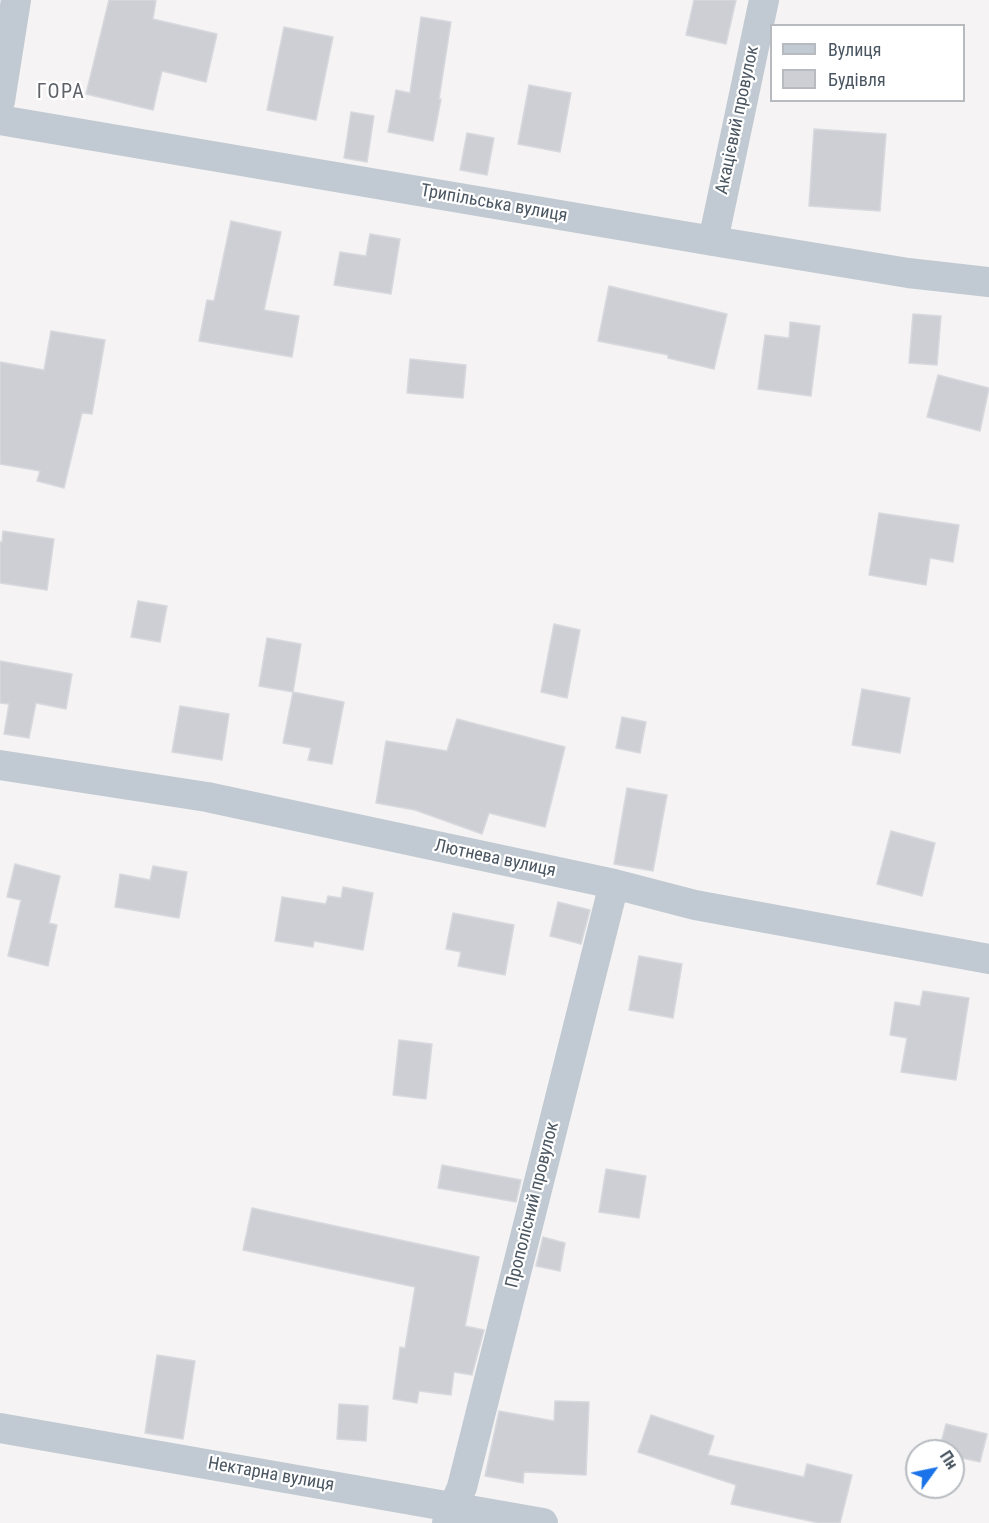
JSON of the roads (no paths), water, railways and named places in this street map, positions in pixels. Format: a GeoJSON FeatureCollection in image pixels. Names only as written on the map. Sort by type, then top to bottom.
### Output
{"type":"FeatureCollection","features":[{"type":"Feature","properties":{"kind":"street"},"geometry":{"type":"LineString","coordinates":[[0,101],[16,0]]}},
{"type":"Feature","properties":{"kind":"street","name":"Акацієвий провулок"},"geometry":{"type":"LineString","coordinates":[[713,241],[764,0]]}},
{"type":"Feature","properties":{"kind":"street","name":"Трипільська вулиця"},"geometry":{"type":"LineString","coordinates":[[0,120],[908,273],[989,282]]}},
{"type":"Feature","properties":{"kind":"street","name":"Лютнева вулиця"},"geometry":{"type":"LineString","coordinates":[[0,765],[207,797],[614,884],[695,905],[989,959]]}},
{"type":"Feature","properties":{"kind":"street","name":"Прополісний провулок"},"geometry":{"type":"LineString","coordinates":[[450,1515],[462,1487],[614,884]]}},
{"type":"Feature","properties":{"kind":"street","name":"Нектарна вулиця"},"geometry":{"type":"LineString","coordinates":[[0,1428],[450,1515],[543,1523]]}},
{"type":"Feature","properties":{"kind":"district","name":"ГОРА"},"geometry":{"type":"Point","coordinates":[61,93]}}]}
